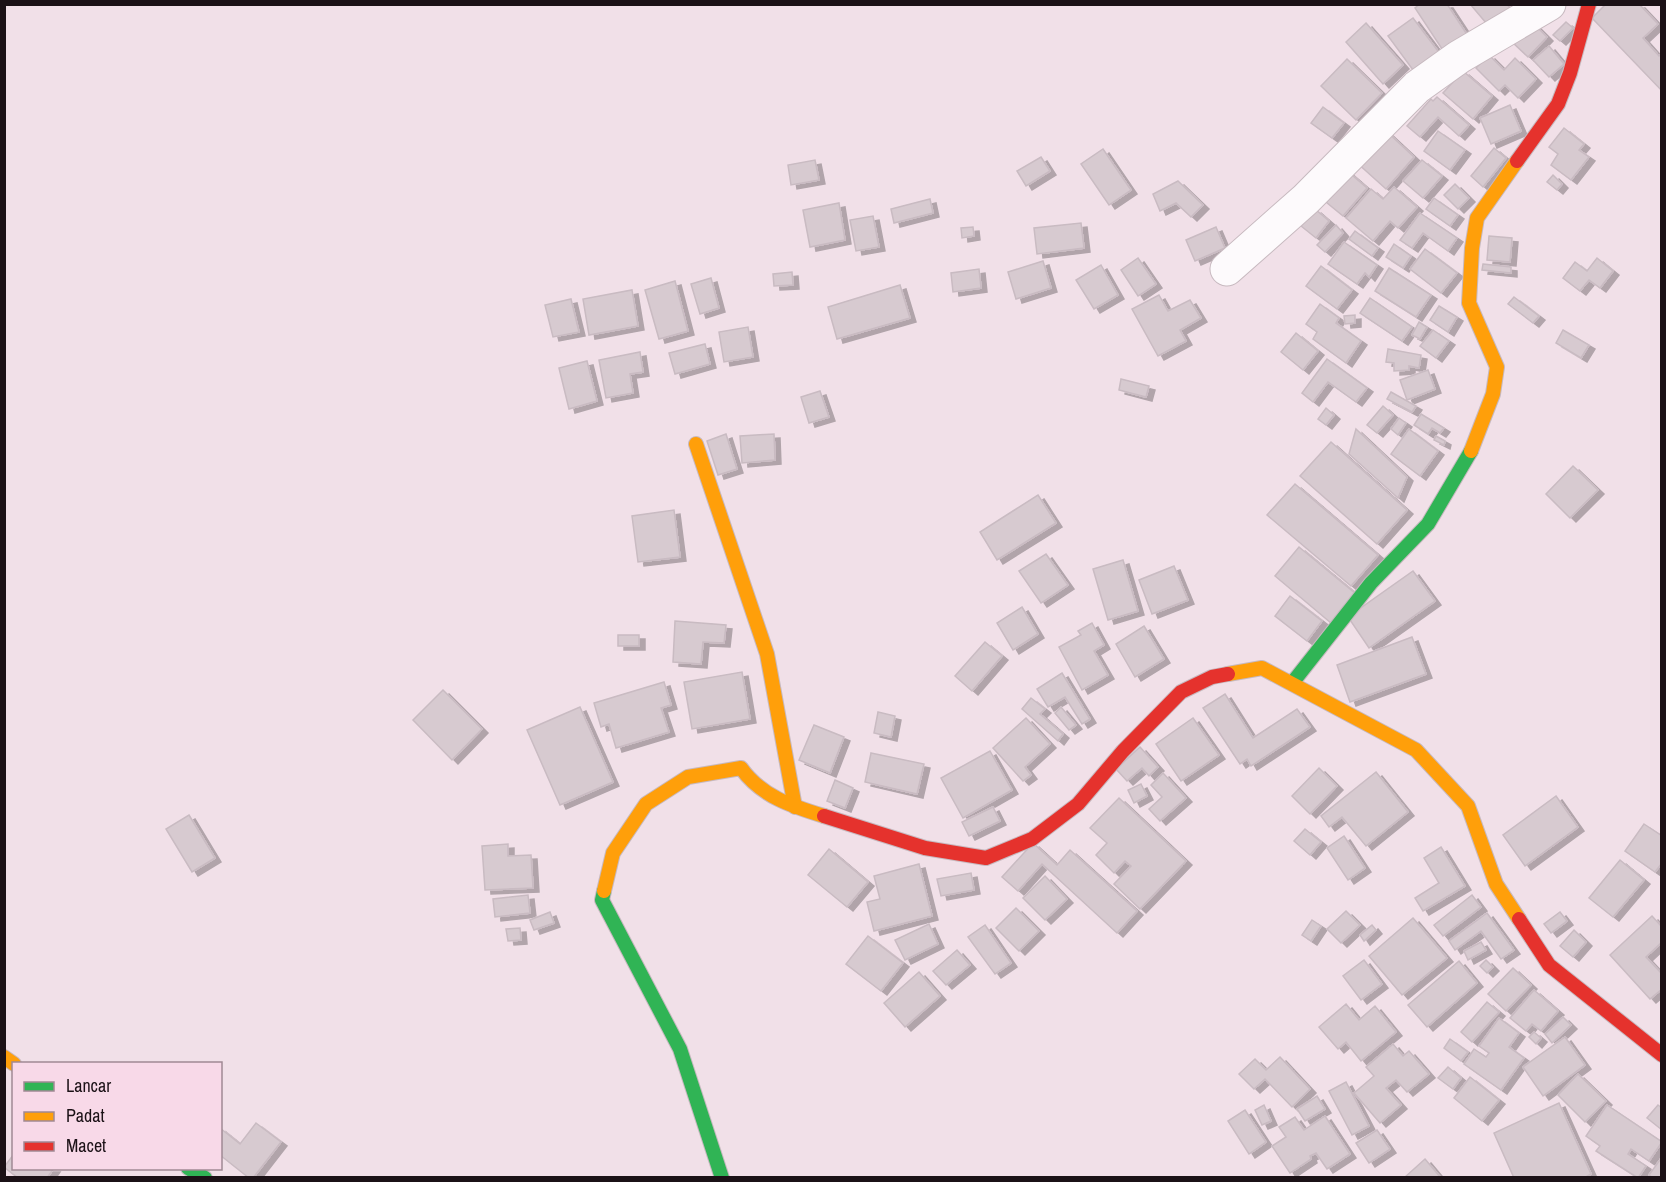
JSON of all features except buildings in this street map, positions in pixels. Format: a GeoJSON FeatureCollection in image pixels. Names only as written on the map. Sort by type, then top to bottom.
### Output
{"type":"FeatureCollection","features":[{"type":"Feature","properties":{"kind":"street"},"geometry":{"type":"LineString","coordinates":[[1227,269],[1306,199],[1418,87],[1459,57],[1549,4]]}},
{"type":"Feature","properties":{"kind":"street"},"geometry":{"type":"LineString","coordinates":[[1293,682],[1371,583],[1428,524],[1476,443],[1493,394],[1497,367],[1469,303],[1472,248],[1477,218],[1558,104],[1570,73],[1589,4]]}},
{"type":"Feature","properties":{"kind":"street"},"geometry":{"type":"LineString","coordinates":[[696,444],[767,654],[795,807]]}},
{"type":"Feature","properties":{"kind":"street"},"geometry":{"type":"LineString","coordinates":[[722,1178],[680,1049],[602,900],[613,853],[646,804],[688,777],[741,768],[754,786],[795,807],[925,848],[986,858],[1032,840],[1078,804],[1123,751],[1181,692],[1212,677],[1262,668],[1293,682],[1416,750],[1468,807],[1496,884],[1549,965],[1662,1055]]}},
{"type":"Feature","properties":{"kind":"street"},"geometry":{"type":"LineString","coordinates":[[191,1170],[205,1178]]}},
{"type":"Feature","properties":{"kind":"traffic: fast"},"geometry":{"type":"LineString","coordinates":[[1293,682],[1371,583],[1428,524],[1471,451]]}},
{"type":"Feature","properties":{"kind":"traffic: fast"},"geometry":{"type":"LineString","coordinates":[[604,891],[602,900],[680,1049],[722,1178]]}},
{"type":"Feature","properties":{"kind":"traffic: fast"},"geometry":{"type":"LineString","coordinates":[[191,1170],[205,1178]]}},
{"type":"Feature","properties":{"kind":"traffic: slow"},"geometry":{"type":"LineString","coordinates":[[1471,451],[1493,394],[1497,367],[1469,303],[1472,248],[1477,218],[1517,161]]}},
{"type":"Feature","properties":{"kind":"traffic: slow"},"geometry":{"type":"LineString","coordinates":[[696,444],[767,654],[795,807]]}},
{"type":"Feature","properties":{"kind":"traffic: slow"},"geometry":{"type":"LineString","coordinates":[[1228,674],[1262,668],[1416,750],[1468,806],[1496,884],[1519,919]]}},
{"type":"Feature","properties":{"kind":"traffic: slow"},"geometry":{"type":"LineString","coordinates":[[604,891],[613,853],[646,804],[688,777],[741,768],[767,793],[789,804],[824,816]]}},
{"type":"Feature","properties":{"kind":"traffic: slow"},"geometry":{"type":"LineString","coordinates":[[4,1057],[12,1063]]}},
{"type":"Feature","properties":{"kind":"traffic: jam"},"geometry":{"type":"LineString","coordinates":[[1517,161],[1558,104],[1570,73],[1589,4]]}},
{"type":"Feature","properties":{"kind":"traffic: jam"},"geometry":{"type":"LineString","coordinates":[[824,816],[925,848],[986,858],[1032,839],[1078,804],[1123,751],[1181,692],[1212,677],[1228,674]]}},
{"type":"Feature","properties":{"kind":"traffic: jam"},"geometry":{"type":"LineString","coordinates":[[1519,919],[1549,965],[1662,1055]]}}]}
